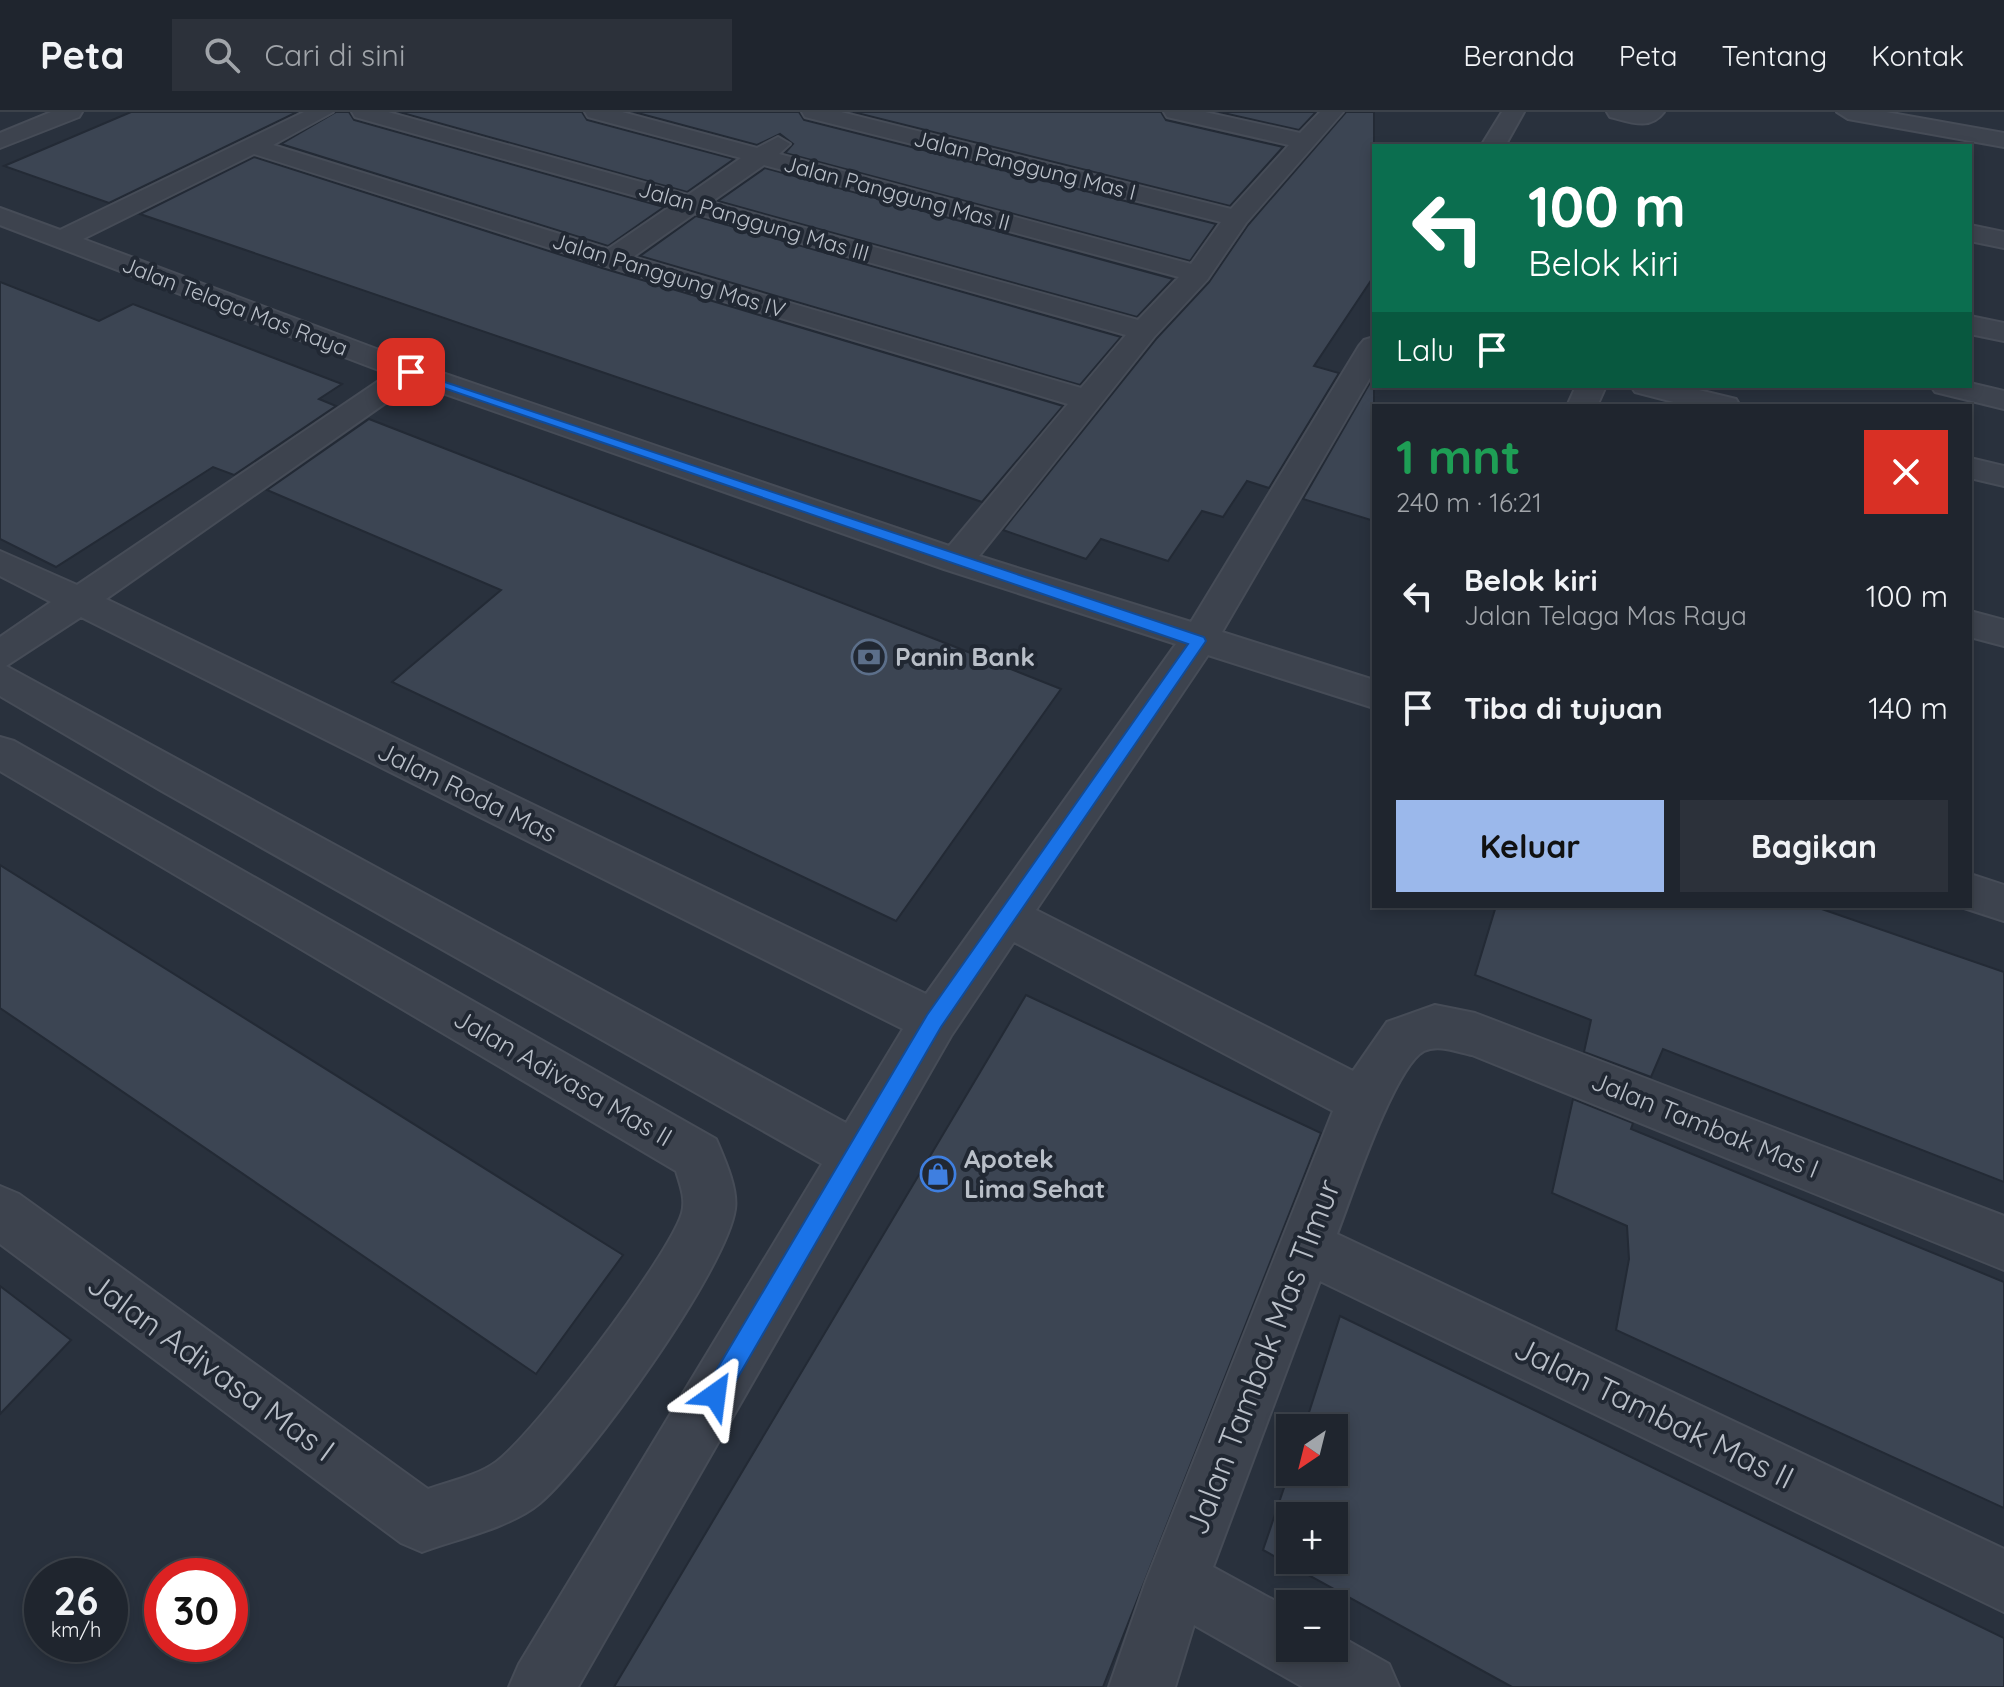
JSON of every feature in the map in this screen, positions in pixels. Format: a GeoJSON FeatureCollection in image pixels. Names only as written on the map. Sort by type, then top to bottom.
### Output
{"type":"FeatureCollection","features":[{"type":"Feature","properties":{"kind":"street"},"geometry":{"type":"LineString","coordinates":[[0,141],[71,112]]}},
{"type":"Feature","properties":{"kind":"street"},"geometry":{"type":"LineString","coordinates":[[60,240],[322,112]]}},
{"type":"Feature","properties":{"kind":"street","name":"Jalan Panggung Mas III"},"geometry":{"type":"LineString","coordinates":[[363,112],[1144,331]]}},
{"type":"Feature","properties":{"kind":"street","name":"Jalan Panggung Mas II"},"geometry":{"type":"LineString","coordinates":[[596,112],[1197,274]]}},
{"type":"Feature","properties":{"kind":"street"},"geometry":{"type":"LineString","coordinates":[[1175,112],[1303,141]]}},
{"type":"Feature","properties":{"kind":"street"},"geometry":{"type":"LineString","coordinates":[[956,561],[1144,331],[1197,274],[1237,218],[1332,112]]}},
{"type":"Feature","properties":{"kind":"street"},"geometry":{"type":"LineString","coordinates":[[1494,144],[1513,112]]}},
{"type":"Feature","properties":{"kind":"street"},"geometry":{"type":"LineString","coordinates":[[1618,112],[1652,122]]}},
{"type":"Feature","properties":{"kind":"street"},"geometry":{"type":"LineString","coordinates":[[1848,112],[2004,140]]}},
{"type":"Feature","properties":{"kind":"street"},"geometry":{"type":"LineString","coordinates":[[612,259],[818,113]]}},
{"type":"Feature","properties":{"kind":"street","name":"Jalan Panggung Mas I"},"geometry":{"type":"LineString","coordinates":[[818,113],[1237,218]]}},
{"type":"Feature","properties":{"kind":"street","name":"Jalan Panggung Mas IV"},"geometry":{"type":"LineString","coordinates":[[252,146],[612,259],[1088,400]]}},
{"type":"Feature","properties":{"kind":"street","name":"Jalan Telaga Mas Raya"},"geometry":{"type":"LineString","coordinates":[[0,216],[411,372],[956,561],[1198,641],[1372,693]]}},
{"type":"Feature","properties":{"kind":"street"},"geometry":{"type":"LineString","coordinates":[[1972,233],[2004,240]]}},
{"type":"Feature","properties":{"kind":"street"},"geometry":{"type":"LineString","coordinates":[[1972,325],[2004,332]]}},
{"type":"Feature","properties":{"kind":"street"},"geometry":{"type":"LineString","coordinates":[[542,1687],[934,1021],[1198,641],[1372,349]]}},
{"type":"Feature","properties":{"kind":"street"},"geometry":{"type":"LineString","coordinates":[[0,655],[411,372]]}},
{"type":"Feature","properties":{"kind":"street"},"geometry":{"type":"LineString","coordinates":[[1654,388],[1717,404]]}},
{"type":"Feature","properties":{"kind":"street"},"geometry":{"type":"LineString","coordinates":[[1954,388],[2004,400]]}},
{"type":"Feature","properties":{"kind":"street"},"geometry":{"type":"LineString","coordinates":[[1972,468],[2004,476]]}},
{"type":"Feature","properties":{"kind":"street","name":"Jalan Roda Mas"},"geometry":{"type":"LineString","coordinates":[[0,562],[934,1021]]}},
{"type":"Feature","properties":{"kind":"street"},"geometry":{"type":"LineString","coordinates":[[1972,625],[2004,633]]}},
{"type":"Feature","properties":{"kind":"street"},"geometry":{"type":"LineString","coordinates":[[0,678],[188,787],[857,1156]]}},
{"type":"Feature","properties":{"kind":"street","name":"Jalan Adivasa Mas II"},"geometry":{"type":"LineString","coordinates":[[0,752],[698,1156],[710,1209],[700,1239],[677,1277],[557,1442],[516,1484],[422,1522]]}},
{"type":"Feature","properties":{"kind":"street"},"geometry":{"type":"LineString","coordinates":[[1972,893],[2004,903]]}},
{"type":"Feature","properties":{"kind":"street"},"geometry":{"type":"LineString","coordinates":[[1005,915],[1362,1101]]}},
{"type":"Feature","properties":{"kind":"street","name":"Jalan Tambak Mas I"},"geometry":{"type":"LineString","coordinates":[[1404,1037],[1435,1026],[1475,1034],[2004,1243]]}},
{"type":"Feature","properties":{"kind":"street","name":"Jalan Tambak Mas TImur"},"geometry":{"type":"LineString","coordinates":[[1142,1687],[1177,1581],[1362,1101],[1404,1037]]}},
{"type":"Feature","properties":{"kind":"street","name":"Jalan Adivasa Mas I"},"geometry":{"type":"LineString","coordinates":[[0,1212],[422,1522]]}},
{"type":"Feature","properties":{"kind":"street","name":"Jalan Tambak Mas II"},"geometry":{"type":"LineString","coordinates":[[1305,1246],[2004,1581]]}},
{"type":"Feature","properties":{"kind":"street"},"geometry":{"type":"LineString","coordinates":[[1177,1581],[1276,1636]]}},
{"type":"Feature","properties":{"kind":"street"},"geometry":{"type":"LineString","coordinates":[[1322,1662],[1366,1687]]}},
{"type":"Feature","properties":{"kind":"building"},"geometry":{"type":"Polygon","coordinates":[[[131,112],[297,112],[109,203],[4,166],[131,112]]]}},
{"type":"Feature","properties":{"kind":"building"},"geometry":{"type":"Polygon","coordinates":[[[336,112],[349,112],[354,120],[664,207],[608,246],[281,144],[336,112]]]}},
{"type":"Feature","properties":{"kind":"building"},"geometry":{"type":"Polygon","coordinates":[[[399,112],[582,112],[587,120],[734,159],[687,192],[399,112]]]}},
{"type":"Feature","properties":{"kind":"building"},"geometry":{"type":"Polygon","coordinates":[[[634,112],[799,112],[804,120],[1216,224],[1190,261],[785,153],[793,144],[780,134],[757,145],[634,112]]]}},
{"type":"Feature","properties":{"kind":"building"},"geometry":{"type":"Polygon","coordinates":[[[853,112],[1161,112],[1166,120],[1283,147],[1230,206],[853,112]]]}},
{"type":"Feature","properties":{"kind":"building"},"geometry":{"type":"Polygon","coordinates":[[[1219,112],[1316,112],[1299,130],[1219,112]]]}},
{"type":"Feature","properties":{"kind":"building"},"geometry":{"type":"Polygon","coordinates":[[[1346,112],[1374,112],[1372,279],[1314,366],[1339,373],[1269,488],[1247,481],[1223,517],[1202,511],[1168,561],[1101,539],[1086,559],[1003,530],[1156,339],[1209,282],[1248,225],[1346,112]]]}},
{"type":"Feature","properties":{"kind":"building"},"geometry":{"type":"Polygon","coordinates":[[[254,157],[602,268],[1063,406],[982,502],[140,214],[254,157]]]}},
{"type":"Feature","properties":{"kind":"building"},"geometry":{"type":"Polygon","coordinates":[[[765,168],[1173,279],[1137,317],[718,201],[765,168]]]}},
{"type":"Feature","properties":{"kind":"building"},"geometry":{"type":"Polygon","coordinates":[[[696,216],[1121,337],[1080,385],[640,256],[696,216]]]}},
{"type":"Feature","properties":{"kind":"building"},"geometry":{"type":"Polygon","coordinates":[[[0,282],[99,321],[133,304],[342,384],[319,399],[336,406],[234,475],[213,467],[56,567],[0,539],[0,282]]]}},
{"type":"Feature","properties":{"kind":"building"},"geometry":{"type":"Polygon","coordinates":[[[1371,381],[1372,381],[1372,520],[1303,499],[1371,381]]]}},
{"type":"Feature","properties":{"kind":"building"},"geometry":{"type":"Polygon","coordinates":[[[369,419],[1061,689],[896,921],[392,682],[501,590],[267,490],[369,419]]]}},
{"type":"Feature","properties":{"kind":"building"},"geometry":{"type":"Polygon","coordinates":[[[0,865],[623,1255],[536,1374],[0,1008],[0,865]]]}},
{"type":"Feature","properties":{"kind":"building"},"geometry":{"type":"Polygon","coordinates":[[[1495,908],[1819,908],[2004,972],[2004,1182],[1663,1049],[1651,1077],[1584,1052],[1591,1020],[1475,975],[1495,908]]]}},
{"type":"Feature","properties":{"kind":"building"},"geometry":{"type":"Polygon","coordinates":[[[1026,995],[1321,1133],[1103,1687],[614,1687],[1026,995]]]}},
{"type":"Feature","properties":{"kind":"building"},"geometry":{"type":"Polygon","coordinates":[[[1573,1099],[1633,1123],[1631,1129],[2004,1282],[2004,1508],[1616,1330],[1629,1259],[1627,1226],[1552,1193],[1573,1099]]]}},
{"type":"Feature","properties":{"kind":"building"},"geometry":{"type":"Polygon","coordinates":[[[0,1286],[71,1340],[0,1414],[0,1286]]]}},
{"type":"Feature","properties":{"kind":"building"},"geometry":{"type":"Polygon","coordinates":[[[1340,1316],[2004,1638],[2004,1687],[1512,1687],[1348,1597],[1348,1590],[1336,1590],[1307,1574],[1348,1574],[1348,1502],[1279,1502],[1285,1486],[1348,1486],[1348,1414],[1308,1414],[1340,1316]]]}},
{"type":"Feature","properties":{"kind":"building"},"geometry":{"type":"Polygon","coordinates":[[[1276,1511],[1276,1557],[1263,1550],[1276,1511]]]}},
{"type":"Feature","properties":{"kind":"place","name":"Panin Bank"},"geometry":{"type":"Point","coordinates":[869,657]}},
{"type":"Feature","properties":{"kind":"place","name":"Apotek Lima Sehat"},"geometry":{"type":"Point","coordinates":[938,1174]}},
{"type":"Feature","properties":{"kind":"route"},"geometry":{"type":"LineString","coordinates":[[411,372],[956,561],[1198,641],[934,1021],[715,1395]]}}]}
